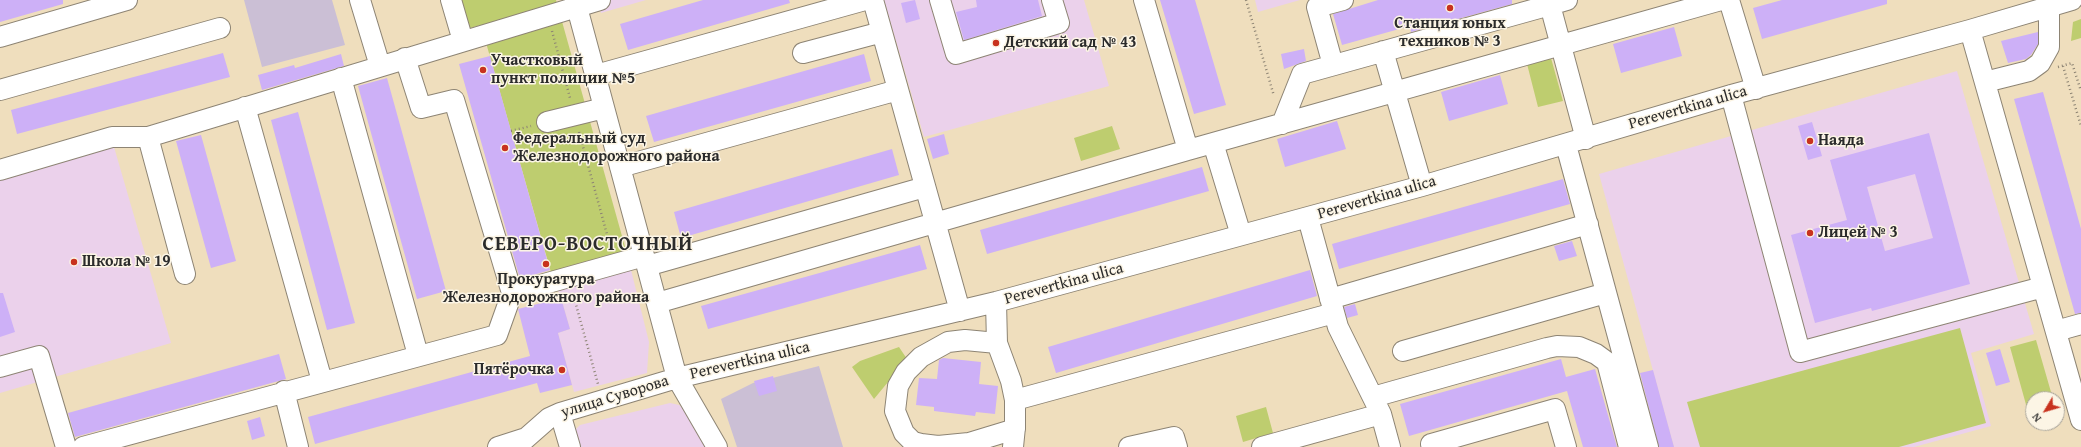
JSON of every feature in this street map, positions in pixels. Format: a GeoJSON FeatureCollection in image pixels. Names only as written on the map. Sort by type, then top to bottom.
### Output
{"type":"FeatureCollection","features":[{"type":"Feature","properties":{"kind":"street"},"geometry":{"type":"LineString","coordinates":[[0,37],[127,0]]}},
{"type":"Feature","properties":{"kind":"street"},"geometry":{"type":"LineString","coordinates":[[360,0],[380,66]]}},
{"type":"Feature","properties":{"kind":"street"},"geometry":{"type":"LineString","coordinates":[[451,0],[463,41]]}},
{"type":"Feature","properties":{"kind":"street"},"geometry":{"type":"LineString","coordinates":[[0,170],[112,137],[148,136],[463,41],[576,3],[600,0]]}},
{"type":"Feature","properties":{"kind":"street"},"geometry":{"type":"LineString","coordinates":[[596,74],[865,0]]}},
{"type":"Feature","properties":{"kind":"street"},"geometry":{"type":"LineString","coordinates":[[874,0],[960,311]]}},
{"type":"Feature","properties":{"kind":"street"},"geometry":{"type":"LineString","coordinates":[[940,0],[956,54],[1059,23],[1052,0]]}},
{"type":"Feature","properties":{"kind":"street"},"geometry":{"type":"LineString","coordinates":[[1144,0],[1188,150]]}},
{"type":"Feature","properties":{"kind":"street"},"geometry":{"type":"LineString","coordinates":[[1333,65],[1317,7],[1343,0]]}},
{"type":"Feature","properties":{"kind":"street"},"geometry":{"type":"LineString","coordinates":[[657,303],[1188,150],[1721,0]]}},
{"type":"Feature","properties":{"kind":"street"},"geometry":{"type":"LineString","coordinates":[[1730,0],[1756,89]]}},
{"type":"Feature","properties":{"kind":"street","name":"Perevertkina ulica"},"geometry":{"type":"LineString","coordinates":[[677,378],[996,302],[1308,218],[1566,145],[1731,96],[1970,30],[2014,8],[2049,7],[2072,0]]}},
{"type":"Feature","properties":{"kind":"street"},"geometry":{"type":"LineString","coordinates":[[1282,124],[1302,74],[1559,2],[1560,45],[1586,139]]}},
{"type":"Feature","properties":{"kind":"street"},"geometry":{"type":"LineString","coordinates":[[576,3],[677,378],[717,447]]}},
{"type":"Feature","properties":{"kind":"street"},"geometry":{"type":"LineString","coordinates":[[1985,82],[2029,71],[2040,63],[2049,48],[2049,7]]}},
{"type":"Feature","properties":{"kind":"street"},"geometry":{"type":"LineString","coordinates":[[0,90],[220,28]]}},
{"type":"Feature","properties":{"kind":"street"},"geometry":{"type":"LineString","coordinates":[[1970,30],[2081,420]]}},
{"type":"Feature","properties":{"kind":"street"},"geometry":{"type":"LineString","coordinates":[[803,53],[882,32]]}},
{"type":"Feature","properties":{"kind":"street"},"geometry":{"type":"LineString","coordinates":[[1383,51],[1422,186]]}},
{"type":"Feature","properties":{"kind":"street"},"geometry":{"type":"LineString","coordinates":[[83,447],[418,355],[497,335],[512,293],[454,100],[421,108],[406,58]]}},
{"type":"Feature","properties":{"kind":"street"},"geometry":{"type":"LineString","coordinates":[[341,78],[418,355]]}},
{"type":"Feature","properties":{"kind":"street"},"geometry":{"type":"LineString","coordinates":[[620,167],[898,90]]}},
{"type":"Feature","properties":{"kind":"street"},"geometry":{"type":"LineString","coordinates":[[1731,96],[1800,352],[2043,287]]}},
{"type":"Feature","properties":{"kind":"street"},"geometry":{"type":"LineString","coordinates":[[245,107],[322,381]]}},
{"type":"Feature","properties":{"kind":"street"},"geometry":{"type":"LineString","coordinates":[[547,122],[604,108]]}},
{"type":"Feature","properties":{"kind":"street"},"geometry":{"type":"LineString","coordinates":[[148,136],[185,274]]}},
{"type":"Feature","properties":{"kind":"street"},"geometry":{"type":"LineString","coordinates":[[1213,143],[1241,235]]}},
{"type":"Feature","properties":{"kind":"street"},"geometry":{"type":"LineString","coordinates":[[1566,145],[1648,447]]}},
{"type":"Feature","properties":{"kind":"street"},"geometry":{"type":"LineString","coordinates":[[512,293],[568,276],[645,261],[925,187]]}},
{"type":"Feature","properties":{"kind":"street"},"geometry":{"type":"LineString","coordinates":[[1308,218],[1338,327],[1377,405],[1390,447]]}},
{"type":"Feature","properties":{"kind":"street"},"geometry":{"type":"LineString","coordinates":[[1015,400],[1332,306],[1588,224]]}},
{"type":"Feature","properties":{"kind":"street"},"geometry":{"type":"LineString","coordinates":[[1403,351],[1606,293]]}},
{"type":"Feature","properties":{"kind":"street"},"geometry":{"type":"LineString","coordinates":[[996,302],[997,343],[1011,381],[1015,400],[1014,438],[938,446],[913,442],[904,433],[895,411],[898,386],[906,372],[921,357],[948,342],[965,340],[997,343]]}},
{"type":"Feature","properties":{"kind":"street"},"geometry":{"type":"LineString","coordinates":[[2056,331],[2081,324]]}},
{"type":"Feature","properties":{"kind":"street"},"geometry":{"type":"LineString","coordinates":[[1262,447],[1377,405],[1546,348],[1558,346],[1579,347],[1596,354],[1607,362],[1629,447]]}},
{"type":"Feature","properties":{"kind":"street"},"geometry":{"type":"LineString","coordinates":[[0,367],[39,356],[66,447]]}},
{"type":"Feature","properties":{"kind":"street","name":"улица Суворова"},"geometry":{"type":"LineString","coordinates":[[521,442],[549,418],[560,413],[677,378]]}},
{"type":"Feature","properties":{"kind":"street"},"geometry":{"type":"LineString","coordinates":[[284,392],[298,447]]}},
{"type":"Feature","properties":{"kind":"street"},"geometry":{"type":"LineString","coordinates":[[1432,447],[1431,444],[1555,409],[1566,447]]}},
{"type":"Feature","properties":{"kind":"street"},"geometry":{"type":"LineString","coordinates":[[560,413],[570,447]]}},
{"type":"Feature","properties":{"kind":"street"},"geometry":{"type":"LineString","coordinates":[[1128,447],[1174,437],[1177,447]]}},
{"type":"Feature","properties":{"kind":"street"},"geometry":{"type":"LineString","coordinates":[[498,447],[521,442]]}},
{"type":"Feature","properties":{"kind":"path"},"geometry":{"type":"LineString","coordinates":[[1246,0],[1282,124]]}},
{"type":"Feature","properties":{"kind":"path"},"geometry":{"type":"LineString","coordinates":[[2063,66],[2081,126]]}},
{"type":"Feature","properties":{"kind":"path"},"geometry":{"type":"LineString","coordinates":[[568,276],[603,399]]}},
{"type":"Feature","properties":{"kind":"shaded area"},"geometry":{"type":"Polygon","coordinates":[[[244,0],[332,0],[345,45],[262,67],[244,0]]]}},
{"type":"Feature","properties":{"kind":"shaded area"},"geometry":{"type":"Polygon","coordinates":[[[597,0],[646,0],[601,13],[597,0]]]}},
{"type":"Feature","properties":{"kind":"shaded area","name":"Детский сад № 43"},"geometry":{"type":"Polygon","coordinates":[[[884,0],[1084,0],[1109,86],[924,137],[884,0]]]}},
{"type":"Feature","properties":{"kind":"shaded area"},"geometry":{"type":"Polygon","coordinates":[[[1255,0],[1300,0],[1258,12],[1255,0]]]}},
{"type":"Feature","properties":{"kind":"shaded area","name":"Лицей № 3"},"geometry":{"type":"Polygon","coordinates":[[[1957,71],[2034,334],[1971,353],[1991,426],[1914,447],[1674,447],[1599,174],[1957,71]]]}},
{"type":"Feature","properties":{"kind":"shaded area","name":"Школа № 19"},"geometry":{"type":"Polygon","coordinates":[[[114,147],[171,343],[0,393],[0,180],[114,147]]]}},
{"type":"Feature","properties":{"kind":"shaded area"},"geometry":{"type":"Polygon","coordinates":[[[627,254],[649,342],[647,373],[574,392],[558,333],[570,329],[561,298],[552,276],[627,254]]]}},
{"type":"Feature","properties":{"kind":"shaded area"},"geometry":{"type":"Polygon","coordinates":[[[819,366],[843,447],[737,447],[721,399],[753,383],[819,366]]]}},
{"type":"Feature","properties":{"kind":"shaded area"},"geometry":{"type":"Polygon","coordinates":[[[670,403],[679,405],[686,411],[711,447],[579,447],[574,431],[580,425],[670,403]]]}},
{"type":"Feature","properties":{"kind":"green space"},"geometry":{"type":"Polygon","coordinates":[[[457,0],[556,0],[627,254],[552,276],[481,25],[466,29],[457,0]]]}},
{"type":"Feature","properties":{"kind":"green space"},"geometry":{"type":"Polygon","coordinates":[[[2081,19],[2081,38],[2071,41],[2073,22],[2081,19]]]}},
{"type":"Feature","properties":{"kind":"green space"},"geometry":{"type":"Polygon","coordinates":[[[1551,58],[1563,101],[1538,107],[1527,64],[1551,58]]]}},
{"type":"Feature","properties":{"kind":"green space"},"geometry":{"type":"Polygon","coordinates":[[[1112,126],[1120,149],[1081,161],[1074,138],[1112,126]]]}},
{"type":"Feature","properties":{"kind":"green space"},"geometry":{"type":"Polygon","coordinates":[[[1960,328],[1986,423],[1899,447],[1700,447],[1687,402],[1960,328]]]}},
{"type":"Feature","properties":{"kind":"green space"},"geometry":{"type":"Polygon","coordinates":[[[2036,340],[2051,391],[2025,391],[2025,401],[2010,347],[2036,340]]]}},
{"type":"Feature","properties":{"kind":"green space"},"geometry":{"type":"Polygon","coordinates":[[[899,347],[907,359],[874,399],[852,367],[860,361],[899,347]]]}},
{"type":"Feature","properties":{"kind":"green space"},"geometry":{"type":"Polygon","coordinates":[[[1266,407],[1273,433],[1243,442],[1236,416],[1266,407]]]}},
{"type":"Feature","properties":{"kind":"building"},"geometry":{"type":"Polygon","coordinates":[[[0,0],[63,0],[63,4],[0,22],[0,0]]]}},
{"type":"Feature","properties":{"kind":"building"},"geometry":{"type":"Polygon","coordinates":[[[703,0],[789,0],[790,3],[628,50],[620,24],[703,0]]]}},
{"type":"Feature","properties":{"kind":"building"},"geometry":{"type":"Polygon","coordinates":[[[915,0],[920,19],[906,23],[901,3],[915,0]]]}},
{"type":"Feature","properties":{"kind":"building"},"geometry":{"type":"Polygon","coordinates":[[[976,0],[1038,0],[1042,16],[964,40],[956,12],[977,7],[976,0]]]}},
{"type":"Feature","properties":{"kind":"building"},"geometry":{"type":"Polygon","coordinates":[[[1160,0],[1195,0],[1226,105],[1194,114],[1160,0]]]}},
{"type":"Feature","properties":{"kind":"building"},"geometry":{"type":"Polygon","coordinates":[[[1378,0],[1512,0],[1512,4],[1411,32],[1410,26],[1342,45],[1333,14],[1378,0]]]}},
{"type":"Feature","properties":{"kind":"building"},"geometry":{"type":"Polygon","coordinates":[[[1782,0],[1887,0],[1887,4],[1762,39],[1753,8],[1782,0]]]}},
{"type":"Feature","properties":{"kind":"building"},"geometry":{"type":"Polygon","coordinates":[[[1674,27],[1682,56],[1621,73],[1613,44],[1674,27]]]}},
{"type":"Feature","properties":{"kind":"building"},"geometry":{"type":"Polygon","coordinates":[[[2038,32],[2038,44],[2031,55],[2026,59],[2008,63],[2001,41],[2038,32]]]}},
{"type":"Feature","properties":{"kind":"building"},"geometry":{"type":"Polygon","coordinates":[[[1304,49],[1306,61],[1284,69],[1281,54],[1304,49]]]}},
{"type":"Feature","properties":{"kind":"building"},"geometry":{"type":"Polygon","coordinates":[[[223,53],[230,77],[17,134],[11,110],[223,53]]]}},
{"type":"Feature","properties":{"kind":"building"},"geometry":{"type":"Polygon","coordinates":[[[341,54],[344,66],[262,90],[258,75],[294,65],[295,68],[341,54]]]}},
{"type":"Feature","properties":{"kind":"building"},"geometry":{"type":"Polygon","coordinates":[[[864,54],[871,81],[654,142],[646,116],[864,54]]]}},
{"type":"Feature","properties":{"kind":"building"},"geometry":{"type":"Polygon","coordinates":[[[490,56],[550,270],[520,279],[459,64],[490,56]]]}},
{"type":"Feature","properties":{"kind":"building"},"geometry":{"type":"Polygon","coordinates":[[[1500,75],[1508,104],[1449,121],[1441,92],[1500,75]]]}},
{"type":"Feature","properties":{"kind":"building"},"geometry":{"type":"Polygon","coordinates":[[[387,78],[446,291],[417,299],[358,86],[387,78]]]}},
{"type":"Feature","properties":{"kind":"building"},"geometry":{"type":"Polygon","coordinates":[[[2043,92],[2081,229],[2081,313],[2075,314],[2014,99],[2043,92]]]}},
{"type":"Feature","properties":{"kind":"building"},"geometry":{"type":"Polygon","coordinates":[[[298,112],[355,323],[327,330],[271,120],[298,112]]]}},
{"type":"Feature","properties":{"kind":"building"},"geometry":{"type":"Polygon","coordinates":[[[1337,121],[1346,149],[1285,167],[1277,139],[1337,121]]]}},
{"type":"Feature","properties":{"kind":"building","name":"Наяда"},"geometry":{"type":"Polygon","coordinates":[[[1812,122],[1822,156],[1808,160],[1798,126],[1812,122]]]}},
{"type":"Feature","properties":{"kind":"building"},"geometry":{"type":"Polygon","coordinates":[[[1929,133],[1970,284],[1872,311],[1871,308],[1815,323],[1791,235],[1847,220],[1830,160],[1929,133]],[[1915,174],[1867,187],[1885,251],[1933,238],[1915,174]]]}},
{"type":"Feature","properties":{"kind":"building"},"geometry":{"type":"Polygon","coordinates":[[[944,134],[949,154],[933,159],[927,139],[944,134]]]}},
{"type":"Feature","properties":{"kind":"building"},"geometry":{"type":"Polygon","coordinates":[[[201,135],[236,261],[211,268],[176,141],[201,135]]]}},
{"type":"Feature","properties":{"kind":"building"},"geometry":{"type":"Polygon","coordinates":[[[892,149],[899,175],[681,238],[674,212],[892,149]]]}},
{"type":"Feature","properties":{"kind":"building"},"geometry":{"type":"Polygon","coordinates":[[[1202,167],[1209,191],[987,254],[980,230],[1202,167]]]}},
{"type":"Feature","properties":{"kind":"building"},"geometry":{"type":"Polygon","coordinates":[[[1563,179],[1570,204],[1339,269],[1332,244],[1563,179]]]}},
{"type":"Feature","properties":{"kind":"building"},"geometry":{"type":"Polygon","coordinates":[[[1572,241],[1577,256],[1559,261],[1554,246],[1572,241]]]}},
{"type":"Feature","properties":{"kind":"building"},"geometry":{"type":"Polygon","coordinates":[[[920,245],[927,269],[708,329],[701,306],[920,245]]]}},
{"type":"Feature","properties":{"kind":"building"},"geometry":{"type":"Polygon","coordinates":[[[1310,270],[1317,296],[1056,373],[1048,347],[1310,270]]]}},
{"type":"Feature","properties":{"kind":"building"},"geometry":{"type":"Polygon","coordinates":[[[0,293],[3,293],[15,332],[0,337],[0,293]]]}},
{"type":"Feature","properties":{"kind":"building"},"geometry":{"type":"Polygon","coordinates":[[[561,298],[570,329],[558,333],[572,385],[540,393],[537,383],[315,444],[308,417],[530,356],[518,309],[561,298]]]}},
{"type":"Feature","properties":{"kind":"building"},"geometry":{"type":"Polygon","coordinates":[[[1355,304],[1358,315],[1347,318],[1344,307],[1355,304]]]}},
{"type":"Feature","properties":{"kind":"building"},"geometry":{"type":"Polygon","coordinates":[[[2000,349],[2010,382],[1996,386],[1986,353],[2000,349]]]}},
{"type":"Feature","properties":{"kind":"building"},"geometry":{"type":"Polygon","coordinates":[[[279,354],[286,379],[75,437],[68,413],[279,354]]]}},
{"type":"Feature","properties":{"kind":"building"},"geometry":{"type":"Polygon","coordinates":[[[943,358],[981,362],[979,384],[998,386],[995,414],[976,412],[975,416],[934,411],[934,407],[916,405],[919,378],[937,379],[939,360],[943,358]]]}},
{"type":"Feature","properties":{"kind":"building"},"geometry":{"type":"Polygon","coordinates":[[[1561,359],[1566,377],[1595,369],[1617,447],[1583,447],[1567,391],[1409,436],[1400,404],[1561,359]]]}},
{"type":"Feature","properties":{"kind":"building"},"geometry":{"type":"Polygon","coordinates":[[[1653,370],[1674,447],[1659,447],[1640,373],[1653,370]]]}},
{"type":"Feature","properties":{"kind":"building"},"geometry":{"type":"Polygon","coordinates":[[[773,376],[777,391],[759,396],[754,381],[773,376]]]}},
{"type":"Feature","properties":{"kind":"building"},"geometry":{"type":"Polygon","coordinates":[[[260,417],[265,436],[252,440],[247,421],[260,417]]]}},
{"type":"Feature","properties":{"kind":"place","name":"Станция юных техников № 3"},"geometry":{"type":"Point","coordinates":[1450,8]}},
{"type":"Feature","properties":{"kind":"place","name":"Детский сад № 43"},"geometry":{"type":"Point","coordinates":[996,43]}},
{"type":"Feature","properties":{"kind":"place","name":"Участковый пункт полиции №5"},"geometry":{"type":"Point","coordinates":[483,70]}},
{"type":"Feature","properties":{"kind":"place","name":"Наяда"},"geometry":{"type":"Point","coordinates":[1810,141]}},
{"type":"Feature","properties":{"kind":"place","name":"Федеральный суд Железнодорожного района"},"geometry":{"type":"Point","coordinates":[505,148]}},
{"type":"Feature","properties":{"kind":"place","name":"Лицей № 3"},"geometry":{"type":"Point","coordinates":[1810,233]}},
{"type":"Feature","properties":{"kind":"place","name":"Школа № 19"},"geometry":{"type":"Point","coordinates":[74,262]}},
{"type":"Feature","properties":{"kind":"place","name":"Прокуратура Железнодорожного района"},"geometry":{"type":"Point","coordinates":[546,264]}},
{"type":"Feature","properties":{"kind":"place","name":"Пятёрочка"},"geometry":{"type":"Point","coordinates":[562,370]}},
{"type":"Feature","properties":{"kind":"district","name":"СЕВЕРО-ВОСТОЧНЫЙ"},"geometry":{"type":"Point","coordinates":[588,245]}}]}
